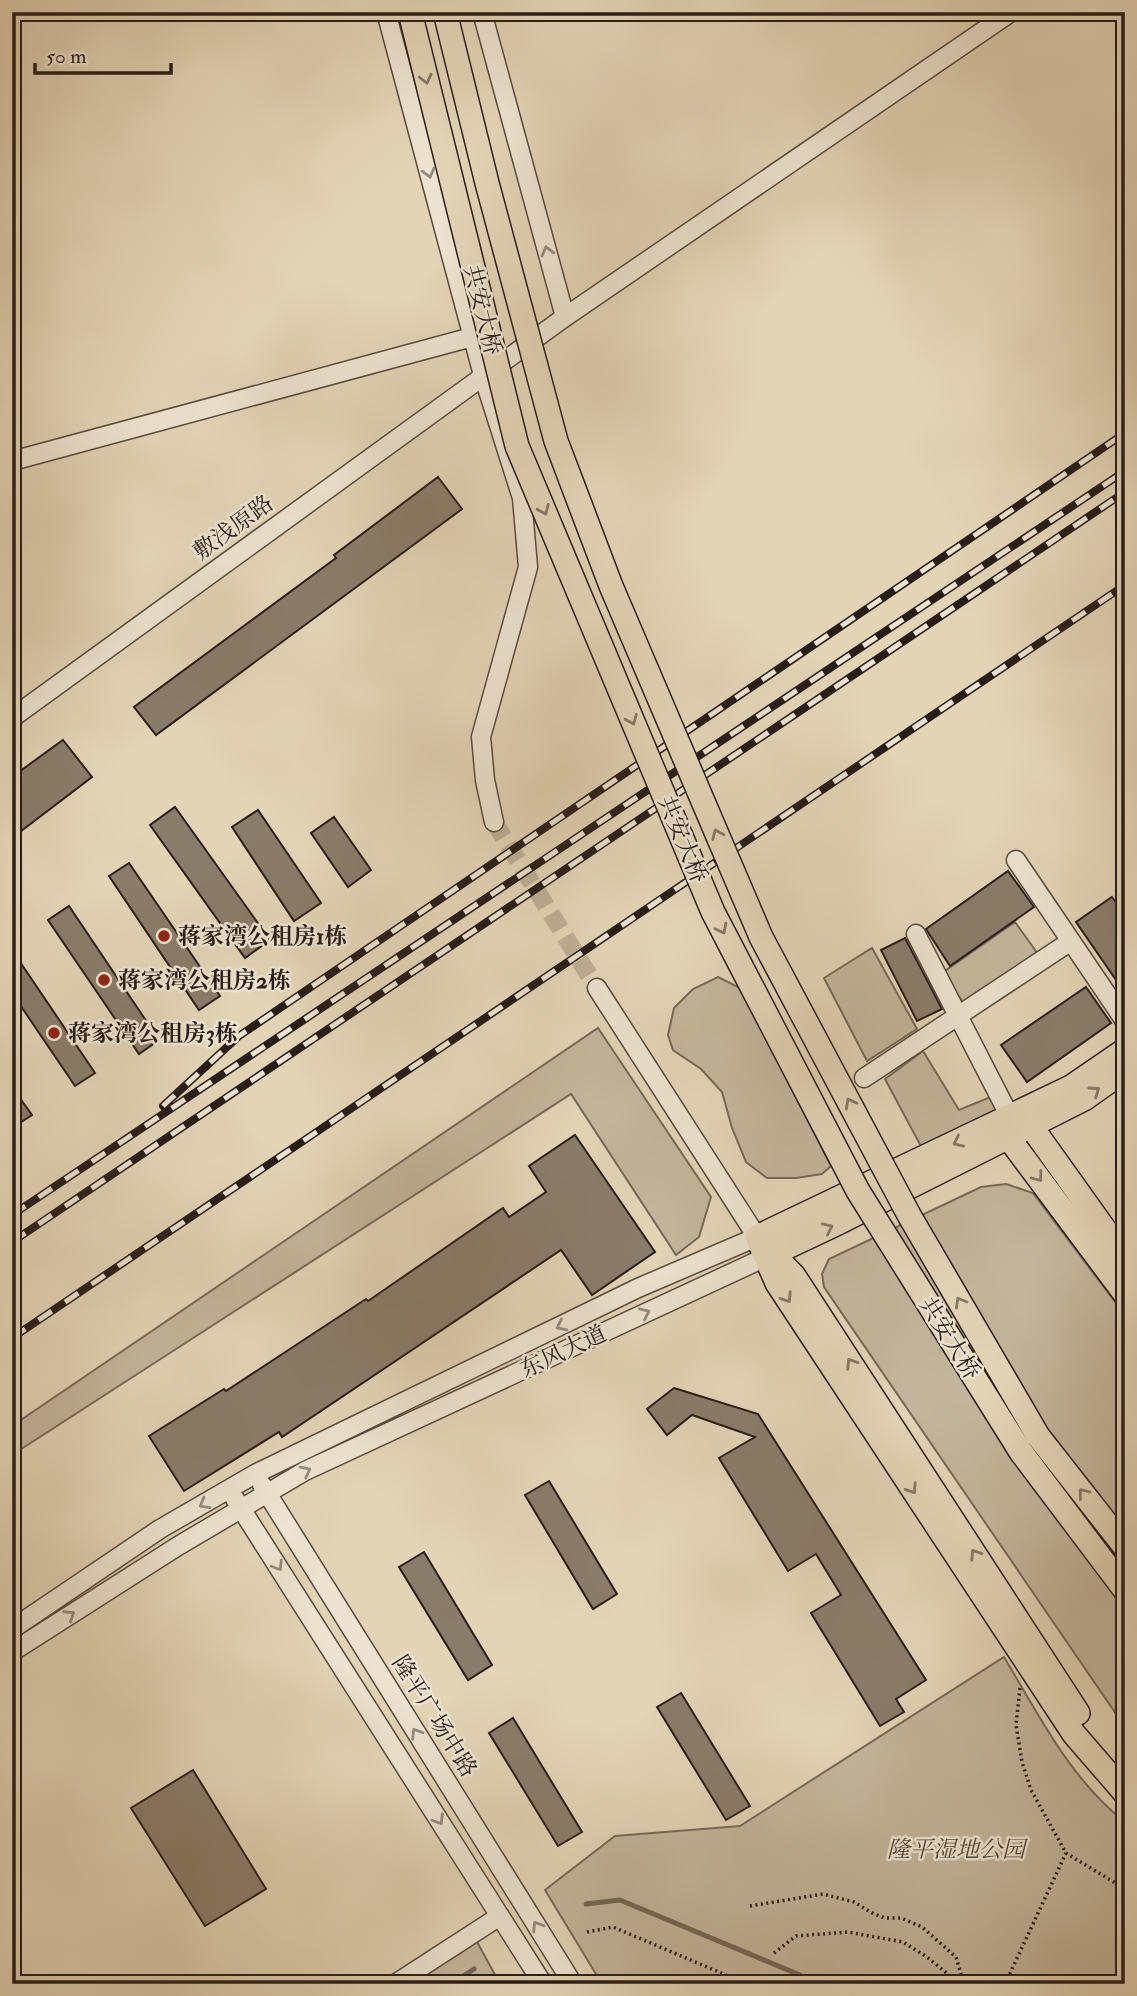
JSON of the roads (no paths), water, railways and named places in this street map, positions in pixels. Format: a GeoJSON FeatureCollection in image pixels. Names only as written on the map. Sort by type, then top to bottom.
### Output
{"type":"FeatureCollection","features":[{"type":"Feature","properties":{"kind":"main road","name":"共安大桥"},"geometry":{"type":"LineString","coordinates":[[410,12],[517,446],[713,912],[858,1191],[1021,1452],[1125,1590]]}},
{"type":"Feature","properties":{"kind":"main road","name":"共安大桥"},"geometry":{"type":"LineString","coordinates":[[445,12],[486,183],[556,441],[611,586],[761,937],[909,1215],[1038,1436],[1125,1547]]}},
{"type":"Feature","properties":{"kind":"main road"},"geometry":{"type":"LineString","coordinates":[[765,1249],[1013,1123],[1125,1050]]}},
{"type":"Feature","properties":{"kind":"main road"},"geometry":{"type":"LineString","coordinates":[[1013,1123],[1084,1099],[1125,1070]]}},
{"type":"Feature","properties":{"kind":"main road"},"geometry":{"type":"LineString","coordinates":[[1013,1123],[1125,1258]]}},
{"type":"Feature","properties":{"kind":"main road"},"geometry":{"type":"LineString","coordinates":[[1013,1123],[1125,1294]]}},
{"type":"Feature","properties":{"kind":"main road"},"geometry":{"type":"LineString","coordinates":[[765,1249],[777,1283],[1023,1658],[1074,1734],[1125,1793]]}},
{"type":"Feature","properties":{"kind":"main road"},"geometry":{"type":"LineString","coordinates":[[765,1249],[794,1276],[1088,1727],[1125,1771]]}},
{"type":"Feature","properties":{"kind":"street"},"geometry":{"type":"LineString","coordinates":[[386,12],[472,337],[522,498],[528,567],[481,737],[485,780],[494,822]]}},
{"type":"Feature","properties":{"kind":"street"},"geometry":{"type":"LineString","coordinates":[[482,12],[565,317]]}},
{"type":"Feature","properties":{"kind":"street","name":"敷浅原路"},"geometry":{"type":"LineString","coordinates":[[12,718],[565,317],[1011,12]]}},
{"type":"Feature","properties":{"kind":"street"},"geometry":{"type":"LineString","coordinates":[[12,461],[472,337]]}},
{"type":"Feature","properties":{"kind":"street"},"geometry":{"type":"LineString","coordinates":[[1016,860],[1125,1021]]}},
{"type":"Feature","properties":{"kind":"street"},"geometry":{"type":"LineString","coordinates":[[916,934],[1013,1123]]}},
{"type":"Feature","properties":{"kind":"street"},"geometry":{"type":"LineString","coordinates":[[864,1078],[1071,941]]}},
{"type":"Feature","properties":{"kind":"street"},"geometry":{"type":"LineString","coordinates":[[597,988],[765,1249]]}},
{"type":"Feature","properties":{"kind":"street","name":"东风大道"},"geometry":{"type":"LineString","coordinates":[[12,1629],[160,1529],[256,1474],[638,1288],[765,1249]]}},
{"type":"Feature","properties":{"kind":"street","name":"东风大道"},"geometry":{"type":"LineString","coordinates":[[12,1652],[178,1546],[305,1471],[765,1249]]}},
{"type":"Feature","properties":{"kind":"street","name":"隆平广场中路"},"geometry":{"type":"LineString","coordinates":[[256,1474],[573,1984]]}},
{"type":"Feature","properties":{"kind":"street"},"geometry":{"type":"LineString","coordinates":[[229,1490],[543,1984]]}},
{"type":"Feature","properties":{"kind":"street"},"geometry":{"type":"LineString","coordinates":[[395,1984],[500,1916]]}},
{"type":"Feature","properties":{"kind":"waterway"},"geometry":{"type":"LineString","coordinates":[[586,1904],[620,1900],[800,1975],[810,1984]]}},
{"type":"Feature","properties":{"kind":"waterway"},"geometry":{"type":"LineString","coordinates":[[451,1984],[474,1969]]}},
{"type":"Feature","properties":{"kind":"tunnel"},"geometry":{"type":"LineString","coordinates":[[494,822],[597,988]]}},
{"type":"Feature","properties":{"kind":"railway"},"geometry":{"type":"LineString","coordinates":[[163,1106],[239,1036],[1125,433]]}},
{"type":"Feature","properties":{"kind":"railway"},"geometry":{"type":"LineString","coordinates":[[12,1215],[1125,471]]}},
{"type":"Feature","properties":{"kind":"railway"},"geometry":{"type":"LineString","coordinates":[[12,1242],[1125,492]]}},
{"type":"Feature","properties":{"kind":"railway"},"geometry":{"type":"LineString","coordinates":[[12,1338],[1125,585]]}},
{"type":"Feature","properties":{"kind":"place","name":"蒋家湾公租房1栋"},"geometry":{"type":"Point","coordinates":[164,936]}},
{"type":"Feature","properties":{"kind":"place","name":"蒋家湾公租房2栋"},"geometry":{"type":"Point","coordinates":[104,980]}},
{"type":"Feature","properties":{"kind":"place","name":"蒋家湾公租房3栋"},"geometry":{"type":"Point","coordinates":[54,1033]}},
{"type":"Feature","properties":{"kind":"park label","name":"隆平湿地公园"},"geometry":{"type":"Point","coordinates":[956,1849]}}]}
